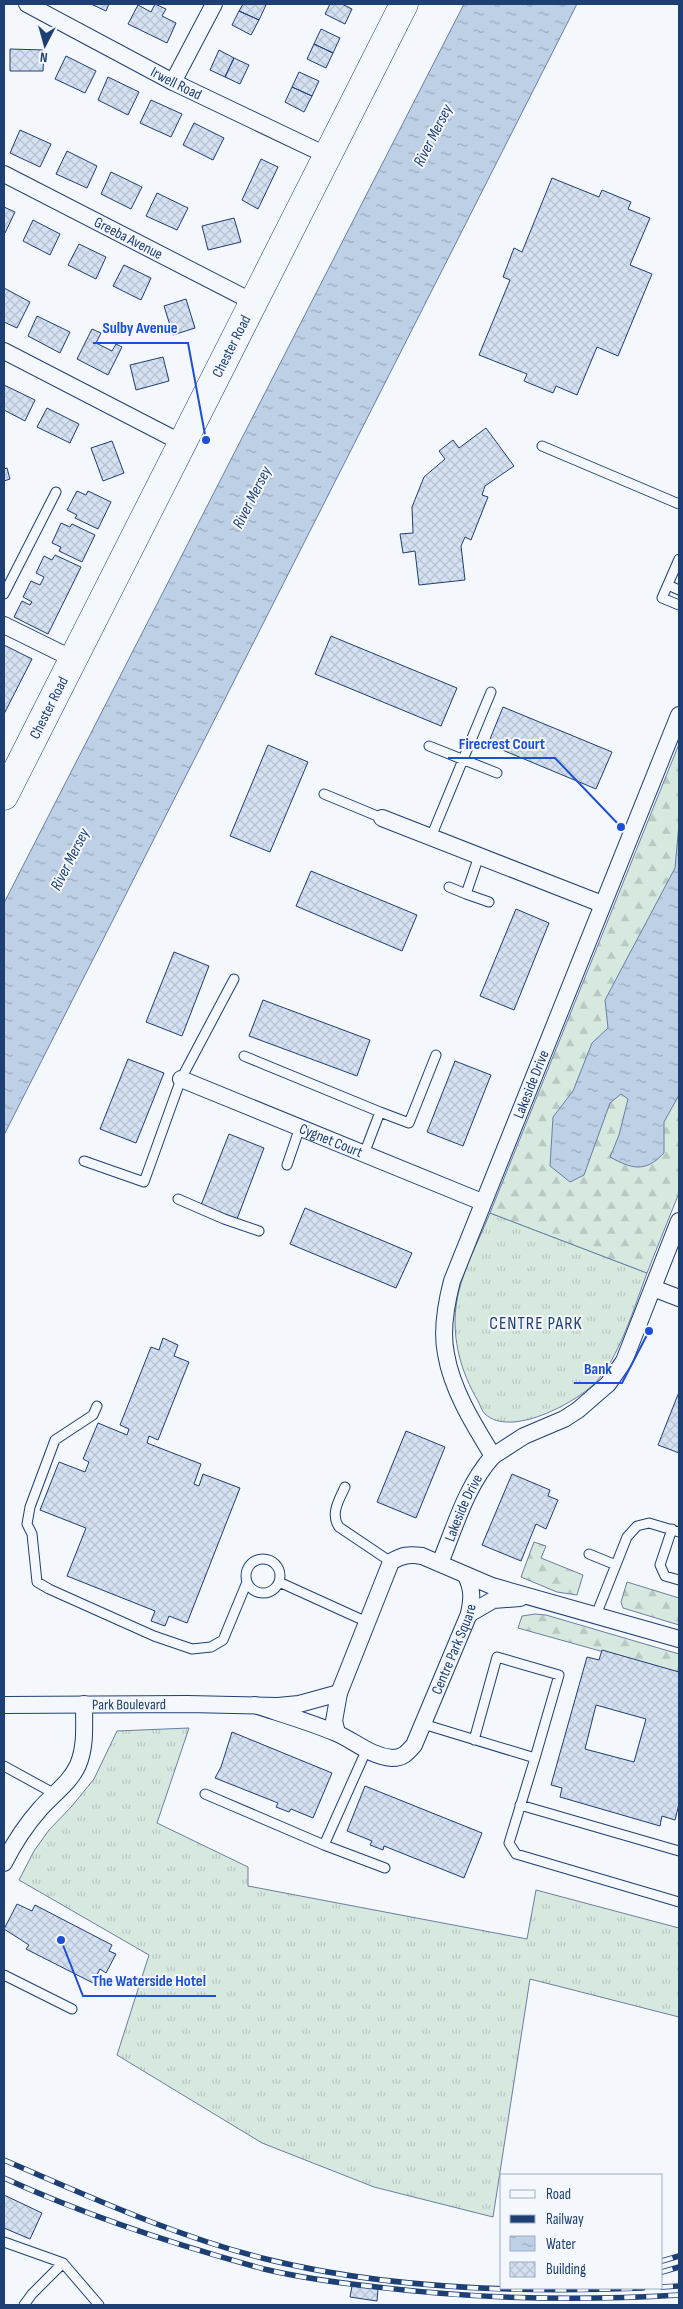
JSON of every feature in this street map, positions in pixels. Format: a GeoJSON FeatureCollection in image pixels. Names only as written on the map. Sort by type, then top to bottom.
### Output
{"type":"FeatureCollection","features":[{"type":"Feature","properties":{"kind":"highway","name":"Chester Road"},"geometry":{"type":"LineString","coordinates":[[4,796],[404,4]]}},
{"type":"Feature","properties":{"kind":"street"},"geometry":{"type":"LineString","coordinates":[[174,82],[214,4]]}},
{"type":"Feature","properties":{"kind":"street","name":"Irwell Road"},"geometry":{"type":"LineString","coordinates":[[31,5],[174,82],[328,156]]}},
{"type":"Feature","properties":{"kind":"street","name":"Greeba Avenue"},"geometry":{"type":"LineString","coordinates":[[4,174],[253,302]]}},
{"type":"Feature","properties":{"kind":"street"},"geometry":{"type":"LineString","coordinates":[[4,351],[182,443]]}},
{"type":"Feature","properties":{"kind":"street"},"geometry":{"type":"LineString","coordinates":[[4,625],[73,659]]}},
{"type":"Feature","properties":{"kind":"street","name":"Lakeside Drive"},"geometry":{"type":"LineString","coordinates":[[492,1456],[456,1387],[446,1354],[446,1304],[452,1281],[482,1202],[679,715]]}},
{"type":"Feature","properties":{"kind":"street"},"geometry":{"type":"LineString","coordinates":[[382,818],[602,904]]}},
{"type":"Feature","properties":{"kind":"street","name":"Cygnet Court"},"geometry":{"type":"LineString","coordinates":[[182,1079],[482,1202]]}},
{"type":"Feature","properties":{"kind":"street","name":"Lakeside Drive"},"geometry":{"type":"LineString","coordinates":[[440,1563],[472,1484],[492,1456],[524,1436],[578,1410],[608,1384],[624,1361],[679,1221]]}},
{"type":"Feature","properties":{"kind":"street"},"geometry":{"type":"LineString","coordinates":[[653,1288],[679,1298]]}},
{"type":"Feature","properties":{"kind":"street"},"geometry":{"type":"LineString","coordinates":[[337,1733],[334,1720],[339,1693],[391,1562],[401,1556],[411,1554],[440,1563],[492,1586],[679,1639]]}},
{"type":"Feature","properties":{"kind":"street","name":"Centre Park Square"},"geometry":{"type":"LineString","coordinates":[[337,1733],[366,1751],[389,1758],[399,1758],[407,1754],[414,1746],[469,1614],[472,1588],[466,1576]]}},
{"type":"Feature","properties":{"kind":"street"},"geometry":{"type":"LineString","coordinates":[[469,1614],[494,1600],[538,1598]]}},
{"type":"Feature","properties":{"kind":"street","name":"Park Boulevard"},"geometry":{"type":"LineString","coordinates":[[4,1705],[299,1704],[339,1693]]}},
{"type":"Feature","properties":{"kind":"street"},"geometry":{"type":"LineString","coordinates":[[4,1863],[15,1841],[40,1808],[70,1780],[84,1742],[84,1704]]}},
{"type":"Feature","properties":{"kind":"street","name":"Park Boulevard"},"geometry":{"type":"LineString","coordinates":[[255,1705],[337,1733]]}},
{"type":"Feature","properties":{"kind":"lane"},"geometry":{"type":"LineString","coordinates":[[542,446],[679,504]]}},
{"type":"Feature","properties":{"kind":"lane"},"geometry":{"type":"LineString","coordinates":[[4,594],[56,492]]}},
{"type":"Feature","properties":{"kind":"lane"},"geometry":{"type":"LineString","coordinates":[[679,559],[662,598],[679,606]]}},
{"type":"Feature","properties":{"kind":"lane"},"geometry":{"type":"LineString","coordinates":[[668,585],[679,590]]}},
{"type":"Feature","properties":{"kind":"lane"},"geometry":{"type":"LineString","coordinates":[[431,837],[491,692]]}},
{"type":"Feature","properties":{"kind":"lane"},"geometry":{"type":"LineString","coordinates":[[429,746],[497,773]]}},
{"type":"Feature","properties":{"kind":"lane"},"geometry":{"type":"LineString","coordinates":[[324,794],[382,818]]}},
{"type":"Feature","properties":{"kind":"lane"},"geometry":{"type":"LineString","coordinates":[[466,894],[479,856]]}},
{"type":"Feature","properties":{"kind":"lane"},"geometry":{"type":"LineString","coordinates":[[449,887],[489,902]]}},
{"type":"Feature","properties":{"kind":"lane"},"geometry":{"type":"LineString","coordinates":[[84,1161],[144,1182],[182,1079],[234,979]]}},
{"type":"Feature","properties":{"kind":"lane"},"geometry":{"type":"LineString","coordinates":[[244,1056],[409,1123],[436,1055]]}},
{"type":"Feature","properties":{"kind":"lane"},"geometry":{"type":"LineString","coordinates":[[364,1154],[380,1112]]}},
{"type":"Feature","properties":{"kind":"lane"},"geometry":{"type":"LineString","coordinates":[[286,1165],[300,1127]]}},
{"type":"Feature","properties":{"kind":"lane"},"geometry":{"type":"LineString","coordinates":[[178,1199],[224,1219],[259,1231]]}},
{"type":"Feature","properties":{"kind":"lane"},"geometry":{"type":"LineString","coordinates":[[97,1406],[93,1415],[55,1440],[30,1507],[27,1524],[32,1534],[37,1582],[154,1636],[192,1649],[211,1646],[223,1640],[247,1582]]}},
{"type":"Feature","properties":{"kind":"lane"},"geometry":{"type":"LineString","coordinates":[[345,1487],[334,1513],[334,1521],[339,1527],[391,1562]]}},
{"type":"Feature","properties":{"kind":"lane"},"geometry":{"type":"LineString","coordinates":[[596,1615],[627,1537],[637,1526],[649,1523],[675,1530],[660,1564],[665,1576],[679,1580]]}},
{"type":"Feature","properties":{"kind":"lane"},"geometry":{"type":"LineString","coordinates":[[589,1554],[616,1564]]}},
{"type":"Feature","properties":{"kind":"lane"},"geometry":{"type":"LineString","coordinates":[[263,1559],[273,1562],[277,1566],[280,1576],[279,1582],[271,1591],[266,1593],[254,1591],[247,1582],[246,1576],[249,1566],[253,1562],[263,1559]]}},
{"type":"Feature","properties":{"kind":"lane"},"geometry":{"type":"LineString","coordinates":[[279,1582],[367,1622]]}},
{"type":"Feature","properties":{"kind":"lane"},"geometry":{"type":"LineString","coordinates":[[474,1740],[497,1657],[559,1675],[509,1842],[516,1854],[679,1902]]}},
{"type":"Feature","properties":{"kind":"lane"},"geometry":{"type":"LineString","coordinates":[[423,1724],[535,1758]]}},
{"type":"Feature","properties":{"kind":"lane"},"geometry":{"type":"LineString","coordinates":[[324,1845],[366,1751]]}},
{"type":"Feature","properties":{"kind":"lane"},"geometry":{"type":"LineString","coordinates":[[4,1766],[55,1794]]}},
{"type":"Feature","properties":{"kind":"lane"},"geometry":{"type":"LineString","coordinates":[[205,1794],[324,1845],[385,1868]]}},
{"type":"Feature","properties":{"kind":"lane"},"geometry":{"type":"LineString","coordinates":[[520,1805],[679,1851]]}},
{"type":"Feature","properties":{"kind":"lane"},"geometry":{"type":"LineString","coordinates":[[4,1975],[72,2009]]}},
{"type":"Feature","properties":{"kind":"lane"},"geometry":{"type":"LineString","coordinates":[[4,2242],[63,2263],[95,2303]]}},
{"type":"Feature","properties":{"kind":"lane"},"geometry":{"type":"LineString","coordinates":[[24,2305],[32,2294],[63,2263]]}},
{"type":"Feature","properties":{"kind":"green space"},"geometry":{"type":"Polygon","coordinates":[[[679,744],[679,1193],[647,1273],[490,1213],[679,744]]]}},
{"type":"Feature","properties":{"kind":"green space"},"geometry":{"type":"Polygon","coordinates":[[[490,1213],[647,1273],[626,1331],[604,1373],[586,1391],[573,1400],[542,1415],[526,1420],[510,1422],[496,1420],[485,1414],[467,1379],[459,1355],[455,1331],[458,1294],[465,1270],[490,1213]]]}},
{"type":"Feature","properties":{"kind":"green space"},"geometry":{"type":"Polygon","coordinates":[[[534,1542],[546,1546],[541,1558],[583,1575],[577,1595],[557,1592],[521,1577],[534,1542]]]}},
{"type":"Feature","properties":{"kind":"green space"},"geometry":{"type":"Polygon","coordinates":[[[627,1582],[679,1598],[679,1625],[623,1608],[621,1602],[627,1582]]]}},
{"type":"Feature","properties":{"kind":"green space"},"geometry":{"type":"Polygon","coordinates":[[[546,1615],[679,1654],[679,1673],[518,1628],[522,1616],[546,1615]]]}},
{"type":"Feature","properties":{"kind":"green space"},"geometry":{"type":"Polygon","coordinates":[[[189,1728],[157,1823],[248,1867],[248,1886],[527,1939],[536,1890],[679,1928],[679,2017],[530,1979],[493,2217],[374,2187],[262,2143],[117,2055],[149,1955],[19,1880],[34,1851],[49,1830],[94,1779],[117,1731],[189,1728]]]}},
{"type":"Feature","properties":{"kind":"water","name":"River Mersey"},"geometry":{"type":"Polygon","coordinates":[[[464,4],[577,4],[4,1135],[4,903],[464,4]]]}},
{"type":"Feature","properties":{"kind":"water"},"geometry":{"type":"Polygon","coordinates":[[[679,824],[679,1095],[664,1122],[664,1153],[651,1164],[638,1167],[625,1164],[610,1157],[619,1135],[628,1099],[621,1094],[610,1103],[584,1175],[570,1182],[550,1166],[553,1117],[573,1091],[592,1043],[608,1028],[605,1000],[675,868],[679,824]]]}},
{"type":"Feature","properties":{"kind":"building"},"geometry":{"type":"Polygon","coordinates":[[[91,4],[109,4],[106,11],[91,4]]]}},
{"type":"Feature","properties":{"kind":"building"},"geometry":{"type":"Polygon","coordinates":[[[155,4],[166,9],[162,16],[176,23],[167,43],[128,24],[138,5],[151,12],[155,4]]]}},
{"type":"Feature","properties":{"kind":"building"},"geometry":{"type":"Polygon","coordinates":[[[243,4],[266,5],[259,20],[239,11],[243,4]]]}},
{"type":"Feature","properties":{"kind":"building"},"geometry":{"type":"Polygon","coordinates":[[[330,4],[342,4],[352,9],[345,24],[325,14],[330,4]]]}},
{"type":"Feature","properties":{"kind":"building"},"geometry":{"type":"Polygon","coordinates":[[[239,11],[259,20],[251,35],[232,25],[239,11]]]}},
{"type":"Feature","properties":{"kind":"building"},"geometry":{"type":"Polygon","coordinates":[[[321,29],[340,38],[333,53],[314,44],[321,29]]]}},
{"type":"Feature","properties":{"kind":"building"},"geometry":{"type":"Polygon","coordinates":[[[314,44],[333,53],[326,68],[307,59],[314,44]]]}},
{"type":"Feature","properties":{"kind":"building"},"geometry":{"type":"Polygon","coordinates":[[[10,49],[44,50],[43,71],[10,71],[10,49]]]}},
{"type":"Feature","properties":{"kind":"building"},"geometry":{"type":"Polygon","coordinates":[[[219,50],[234,58],[225,77],[210,70],[219,50]]]}},
{"type":"Feature","properties":{"kind":"building"},"geometry":{"type":"Polygon","coordinates":[[[66,56],[96,71],[85,93],[55,79],[66,56]]]}},
{"type":"Feature","properties":{"kind":"building"},"geometry":{"type":"Polygon","coordinates":[[[234,58],[249,65],[240,84],[225,77],[234,58]]]}},
{"type":"Feature","properties":{"kind":"building"},"geometry":{"type":"Polygon","coordinates":[[[299,72],[319,81],[312,96],[292,87],[299,72]]]}},
{"type":"Feature","properties":{"kind":"building"},"geometry":{"type":"Polygon","coordinates":[[[108,77],[139,92],[128,115],[98,100],[108,77]]]}},
{"type":"Feature","properties":{"kind":"building"},"geometry":{"type":"Polygon","coordinates":[[[292,87],[312,96],[304,112],[285,102],[292,87]]]}},
{"type":"Feature","properties":{"kind":"building"},"geometry":{"type":"Polygon","coordinates":[[[151,100],[182,114],[171,137],[140,123],[151,100]]]}},
{"type":"Feature","properties":{"kind":"building"},"geometry":{"type":"Polygon","coordinates":[[[194,123],[224,138],[213,160],[183,145],[194,123]]]}},
{"type":"Feature","properties":{"kind":"building"},"geometry":{"type":"Polygon","coordinates":[[[20,130],[51,144],[40,167],[10,153],[20,130]]]}},
{"type":"Feature","properties":{"kind":"building"},"geometry":{"type":"Polygon","coordinates":[[[67,151],[97,166],[87,188],[56,174],[67,151]]]}},
{"type":"Feature","properties":{"kind":"building"},"geometry":{"type":"Polygon","coordinates":[[[261,159],[278,167],[258,209],[242,200],[261,159]]]}},
{"type":"Feature","properties":{"kind":"building"},"geometry":{"type":"Polygon","coordinates":[[[111,172],[142,187],[131,209],[101,194],[111,172]]]}},
{"type":"Feature","properties":{"kind":"building"},"geometry":{"type":"Polygon","coordinates":[[[552,178],[599,197],[602,190],[631,202],[628,209],[650,218],[630,265],[652,274],[618,356],[597,347],[577,395],[556,386],[553,393],[524,381],[527,374],[479,355],[510,280],[503,277],[514,248],[522,252],[552,178]]]}},
{"type":"Feature","properties":{"kind":"building"},"geometry":{"type":"Polygon","coordinates":[[[157,193],[188,208],[177,230],[146,216],[157,193]]]}},
{"type":"Feature","properties":{"kind":"building"},"geometry":{"type":"Polygon","coordinates":[[[4,207],[15,212],[5,233],[4,233],[4,207]]]}},
{"type":"Feature","properties":{"kind":"building"},"geometry":{"type":"Polygon","coordinates":[[[234,218],[241,242],[208,250],[202,226],[234,218]]]}},
{"type":"Feature","properties":{"kind":"building"},"geometry":{"type":"Polygon","coordinates":[[[33,220],[60,234],[50,255],[23,241],[33,220]]]}},
{"type":"Feature","properties":{"kind":"building"},"geometry":{"type":"Polygon","coordinates":[[[79,244],[106,257],[96,279],[68,265],[79,244]]]}},
{"type":"Feature","properties":{"kind":"building"},"geometry":{"type":"Polygon","coordinates":[[[124,265],[151,278],[141,300],[113,286],[124,265]]]}},
{"type":"Feature","properties":{"kind":"building"},"geometry":{"type":"Polygon","coordinates":[[[4,288],[30,302],[17,328],[4,322],[4,288]]]}},
{"type":"Feature","properties":{"kind":"building"},"geometry":{"type":"Polygon","coordinates":[[[186,299],[195,328],[173,335],[164,306],[186,299]]]}},
{"type":"Feature","properties":{"kind":"building"},"geometry":{"type":"Polygon","coordinates":[[[37,316],[70,332],[60,353],[28,336],[37,316]]]}},
{"type":"Feature","properties":{"kind":"building"},"geometry":{"type":"Polygon","coordinates":[[[92,329],[101,333],[96,343],[112,351],[116,344],[122,347],[108,375],[77,359],[92,329]]]}},
{"type":"Feature","properties":{"kind":"building"},"geometry":{"type":"Polygon","coordinates":[[[163,357],[169,381],[136,390],[130,365],[163,357]]]}},
{"type":"Feature","properties":{"kind":"building"},"geometry":{"type":"Polygon","coordinates":[[[4,385],[35,400],[25,421],[4,410],[4,385]]]}},
{"type":"Feature","properties":{"kind":"building"},"geometry":{"type":"Polygon","coordinates":[[[47,408],[79,424],[70,443],[37,427],[47,408]]]}},
{"type":"Feature","properties":{"kind":"building"},"geometry":{"type":"Polygon","coordinates":[[[486,428],[514,466],[485,486],[482,495],[488,497],[471,540],[465,537],[461,546],[465,580],[419,585],[415,551],[403,553],[400,534],[413,533],[412,507],[424,477],[445,459],[439,451],[453,440],[459,448],[486,428]]]}},
{"type":"Feature","properties":{"kind":"building"},"geometry":{"type":"Polygon","coordinates":[[[112,441],[124,473],[103,481],[91,448],[112,441]]]}},
{"type":"Feature","properties":{"kind":"building"},"geometry":{"type":"Polygon","coordinates":[[[7,468],[10,479],[4,481],[4,469],[7,468]]]}},
{"type":"Feature","properties":{"kind":"building"},"geometry":{"type":"Polygon","coordinates":[[[77,491],[86,495],[88,491],[111,502],[98,529],[75,518],[77,515],[67,510],[77,491]]]}},
{"type":"Feature","properties":{"kind":"building"},"geometry":{"type":"Polygon","coordinates":[[[61,523],[70,527],[72,524],[95,535],[82,562],[59,551],[61,547],[52,543],[61,523]]]}},
{"type":"Feature","properties":{"kind":"building"},"geometry":{"type":"Polygon","coordinates":[[[55,555],[81,567],[48,634],[14,617],[22,601],[30,605],[32,602],[23,597],[31,581],[40,585],[44,577],[36,573],[44,556],[52,560],[55,555]]]}},
{"type":"Feature","properties":{"kind":"building"},"geometry":{"type":"Polygon","coordinates":[[[331,636],[457,688],[441,726],[315,674],[331,636]]]}},
{"type":"Feature","properties":{"kind":"building"},"geometry":{"type":"Polygon","coordinates":[[[4,645],[32,659],[4,714],[4,645]]]}},
{"type":"Feature","properties":{"kind":"building"},"geometry":{"type":"Polygon","coordinates":[[[503,707],[612,752],[596,789],[488,744],[503,707]]]}},
{"type":"Feature","properties":{"kind":"building"},"geometry":{"type":"Polygon","coordinates":[[[268,745],[308,762],[270,852],[230,836],[268,745]]]}},
{"type":"Feature","properties":{"kind":"building"},"geometry":{"type":"Polygon","coordinates":[[[311,871],[417,915],[402,951],[296,906],[311,871]]]}},
{"type":"Feature","properties":{"kind":"building"},"geometry":{"type":"Polygon","coordinates":[[[516,909],[549,923],[514,1010],[480,996],[516,909]]]}},
{"type":"Feature","properties":{"kind":"building"},"geometry":{"type":"Polygon","coordinates":[[[174,952],[209,966],[182,1036],[146,1022],[174,952]]]}},
{"type":"Feature","properties":{"kind":"building"},"geometry":{"type":"Polygon","coordinates":[[[263,1000],[370,1040],[357,1076],[249,1036],[263,1000]]]}},
{"type":"Feature","properties":{"kind":"building"},"geometry":{"type":"Polygon","coordinates":[[[128,1059],[164,1073],[136,1143],[100,1129],[128,1059]]]}},
{"type":"Feature","properties":{"kind":"building"},"geometry":{"type":"Polygon","coordinates":[[[455,1061],[491,1075],[463,1146],[427,1132],[455,1061]]]}},
{"type":"Feature","properties":{"kind":"building"},"geometry":{"type":"Polygon","coordinates":[[[229,1134],[264,1148],[237,1219],[201,1205],[229,1134]]]}},
{"type":"Feature","properties":{"kind":"building"},"geometry":{"type":"Polygon","coordinates":[[[305,1208],[412,1253],[396,1288],[290,1244],[305,1208]]]}},
{"type":"Feature","properties":{"kind":"building"},"geometry":{"type":"Polygon","coordinates":[[[163,1338],[178,1345],[174,1356],[189,1362],[158,1440],[149,1436],[147,1443],[201,1464],[194,1484],[199,1486],[203,1474],[240,1488],[187,1623],[169,1616],[165,1626],[151,1621],[155,1611],[67,1576],[86,1528],[40,1510],[59,1462],[85,1472],[89,1462],[83,1459],[98,1423],[127,1435],[129,1429],[120,1425],[151,1347],[159,1350],[163,1338]]]}},
{"type":"Feature","properties":{"kind":"building"},"geometry":{"type":"Polygon","coordinates":[[[679,1392],[679,1453],[658,1445],[679,1392]]]}},
{"type":"Feature","properties":{"kind":"building"},"geometry":{"type":"Polygon","coordinates":[[[406,1431],[445,1447],[416,1518],[377,1502],[406,1431]]]}},
{"type":"Feature","properties":{"kind":"building"},"geometry":{"type":"Polygon","coordinates":[[[512,1474],[550,1490],[548,1496],[558,1500],[546,1529],[536,1524],[521,1561],[482,1545],[512,1474]]]}},
{"type":"Feature","properties":{"kind":"building"},"geometry":{"type":"Polygon","coordinates":[[[602,1650],[679,1672],[679,1804],[675,1820],[662,1816],[660,1826],[560,1797],[562,1788],[551,1785],[587,1657],[599,1660],[602,1650]],[[596,1705],[585,1749],[634,1762],[646,1719],[596,1705]]]}},
{"type":"Feature","properties":{"kind":"building"},"geometry":{"type":"Polygon","coordinates":[[[232,1732],[332,1773],[313,1818],[291,1809],[289,1812],[276,1807],[278,1803],[215,1778],[221,1767],[232,1732]]]}},
{"type":"Feature","properties":{"kind":"building"},"geometry":{"type":"Polygon","coordinates":[[[365,1786],[482,1833],[464,1878],[384,1846],[383,1850],[370,1845],[372,1841],[347,1831],[365,1786]]]}},
{"type":"Feature","properties":{"kind":"building"},"geometry":{"type":"Polygon","coordinates":[[[17,1904],[32,1911],[35,1905],[112,1945],[109,1951],[116,1954],[106,1973],[100,1969],[93,1983],[26,1949],[29,1945],[4,1929],[17,1904]]]}},
{"type":"Feature","properties":{"kind":"building"},"geometry":{"type":"Polygon","coordinates":[[[4,2195],[42,2213],[30,2239],[4,2228],[4,2195]]]}},
{"type":"Feature","properties":{"kind":"building"},"geometry":{"type":"Polygon","coordinates":[[[352,2286],[378,2289],[377,2301],[350,2297],[352,2286]]]}},
{"type":"Feature","properties":{"kind":"railway"},"geometry":{"type":"LineString","coordinates":[[4,2160],[166,2228],[266,2259],[358,2277],[453,2287],[500,2289]]}},
{"type":"Feature","properties":{"kind":"railway"},"geometry":{"type":"LineString","coordinates":[[4,2178],[67,2205],[165,2240],[264,2269],[306,2278],[415,2291],[528,2298],[679,2295]]}},
{"type":"Feature","properties":{"kind":"railway"},"geometry":{"type":"LineString","coordinates":[[663,2261],[679,2256]]}},
{"type":"Feature","properties":{"kind":"railway"},"geometry":{"type":"LineString","coordinates":[[663,2272],[679,2267]]}},
{"type":"Feature","properties":{"kind":"railway"},"geometry":{"type":"LineString","coordinates":[[663,2287],[679,2286]]}},
{"type":"Feature","properties":{"kind":"railway"},"geometry":{"type":"LineString","coordinates":[[501,2289],[596,2289]]}},
{"type":"Feature","properties":{"kind":"place","name":"Sulby Avenue"},"geometry":{"type":"Point","coordinates":[206,440]}},
{"type":"Feature","properties":{"kind":"place","name":"Firecrest Court"},"geometry":{"type":"Point","coordinates":[621,827]}},
{"type":"Feature","properties":{"kind":"place","name":"Bank"},"geometry":{"type":"Point","coordinates":[649,1331]}},
{"type":"Feature","properties":{"kind":"place","name":"The Waterside Hotel"},"geometry":{"type":"Point","coordinates":[61,1940]}},
{"type":"Feature","properties":{"kind":"district","name":"CENTRE PARK"},"geometry":{"type":"Point","coordinates":[536,1323]}}]}
